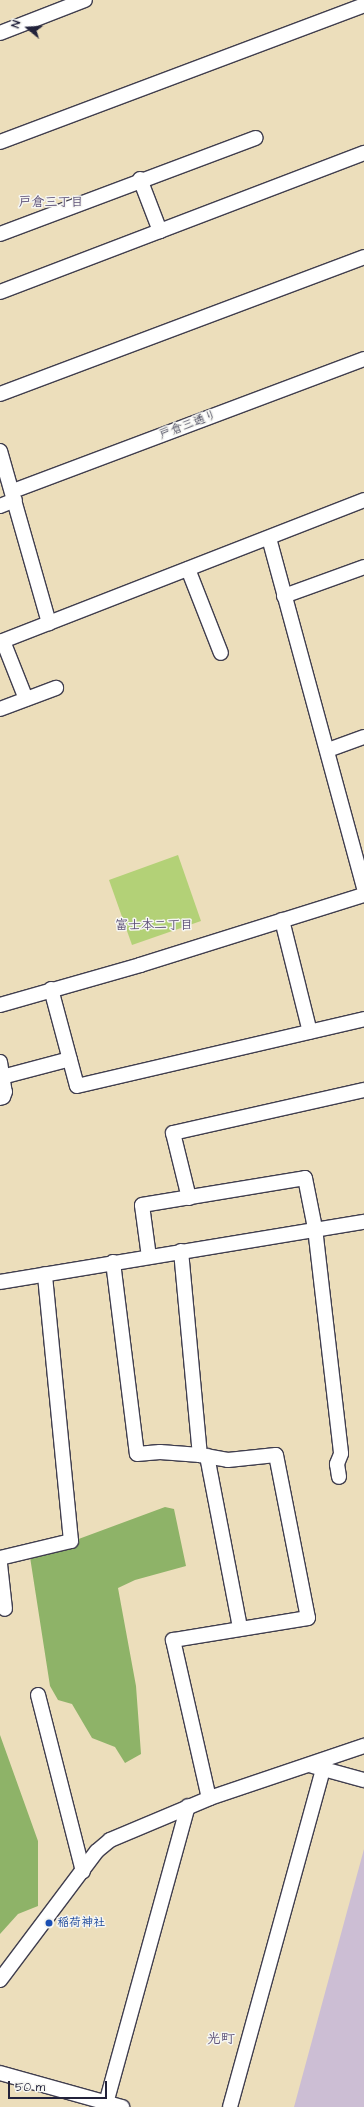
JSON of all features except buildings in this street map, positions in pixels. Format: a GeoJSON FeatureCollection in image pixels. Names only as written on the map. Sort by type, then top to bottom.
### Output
{"type":"FeatureCollection","features":[{"type":"Feature","properties":{"kind":"street"},"geometry":{"type":"LineString","coordinates":[[0,33],[85,0]]}},
{"type":"Feature","properties":{"kind":"street"},"geometry":{"type":"LineString","coordinates":[[0,142],[364,5]]}},
{"type":"Feature","properties":{"kind":"street"},"geometry":{"type":"LineString","coordinates":[[0,234],[140,179],[256,138]]}},
{"type":"Feature","properties":{"kind":"street"},"geometry":{"type":"LineString","coordinates":[[0,292],[364,152]]}},
{"type":"Feature","properties":{"kind":"street"},"geometry":{"type":"LineString","coordinates":[[140,179],[160,231]]}},
{"type":"Feature","properties":{"kind":"street"},"geometry":{"type":"LineString","coordinates":[[0,394],[364,257]]}},
{"type":"Feature","properties":{"kind":"street","name":"戸倉三通り"},"geometry":{"type":"LineString","coordinates":[[0,506],[14,496],[364,359]]}},
{"type":"Feature","properties":{"kind":"street"},"geometry":{"type":"LineString","coordinates":[[0,451],[49,623]]}},
{"type":"Feature","properties":{"kind":"street"},"geometry":{"type":"LineString","coordinates":[[26,699],[1,641],[364,500]]}},
{"type":"Feature","properties":{"kind":"street"},"geometry":{"type":"LineString","coordinates":[[269,538],[328,750],[364,888]]}},
{"type":"Feature","properties":{"kind":"street"},"geometry":{"type":"LineString","coordinates":[[284,596],[364,568]]}},
{"type":"Feature","properties":{"kind":"street"},"geometry":{"type":"LineString","coordinates":[[188,569],[221,653]]}},
{"type":"Feature","properties":{"kind":"street"},"geometry":{"type":"LineString","coordinates":[[0,709],[56,688]]}},
{"type":"Feature","properties":{"kind":"street"},"geometry":{"type":"LineString","coordinates":[[328,750],[364,738]]}},
{"type":"Feature","properties":{"kind":"street"},"geometry":{"type":"LineString","coordinates":[[0,1005],[51,989],[140,965],[364,895]]}},
{"type":"Feature","properties":{"kind":"street"},"geometry":{"type":"LineString","coordinates":[[282,920],[310,1032]]}},
{"type":"Feature","properties":{"kind":"street"},"geometry":{"type":"LineString","coordinates":[[51,989],[77,1086],[364,1019]]}},
{"type":"Feature","properties":{"kind":"street"},"geometry":{"type":"LineString","coordinates":[[2,1076],[70,1059]]}},
{"type":"Feature","properties":{"kind":"street"},"geometry":{"type":"LineString","coordinates":[[0,1062],[5,1092],[0,1098]]}},
{"type":"Feature","properties":{"kind":"street"},"geometry":{"type":"LineString","coordinates":[[189,1198],[173,1132],[364,1090]]}},
{"type":"Feature","properties":{"kind":"street"},"geometry":{"type":"LineString","coordinates":[[149,1257],[142,1205],[305,1178],[315,1228],[341,1454],[337,1464],[339,1477]]}},
{"type":"Feature","properties":{"kind":"street"},"geometry":{"type":"LineString","coordinates":[[0,1282],[315,1228],[364,1222]]}},
{"type":"Feature","properties":{"kind":"street"},"geometry":{"type":"LineString","coordinates":[[181,1251],[203,1455],[240,1628]]}},
{"type":"Feature","properties":{"kind":"street"},"geometry":{"type":"LineString","coordinates":[[114,1262],[137,1454],[160,1452],[203,1455],[228,1460],[276,1455],[308,1618],[173,1640],[209,1798]]}},
{"type":"Feature","properties":{"kind":"street"},"geometry":{"type":"LineString","coordinates":[[0,1558],[71,1541],[45,1274]]}},
{"type":"Feature","properties":{"kind":"street"},"geometry":{"type":"LineString","coordinates":[[0,1564],[5,1609]]}},
{"type":"Feature","properties":{"kind":"street"},"geometry":{"type":"LineString","coordinates":[[38,1695],[82,1871]]}},
{"type":"Feature","properties":{"kind":"street"},"geometry":{"type":"LineString","coordinates":[[0,1980],[97,1851],[110,1840],[209,1798],[364,1746]]}},
{"type":"Feature","properties":{"kind":"street"},"geometry":{"type":"LineString","coordinates":[[307,1764],[364,1780]]}},
{"type":"Feature","properties":{"kind":"street"},"geometry":{"type":"LineString","coordinates":[[230,2107],[323,1768]]}},
{"type":"Feature","properties":{"kind":"street"},"geometry":{"type":"LineString","coordinates":[[105,2105],[188,1806]]}},
{"type":"Feature","properties":{"kind":"street"},"geometry":{"type":"LineString","coordinates":[[0,2073],[105,2105],[122,2107]]}},
{"type":"Feature","properties":{"kind":"shaded area"},"geometry":{"type":"Polygon","coordinates":[[[364,1849],[364,2107],[294,2107],[364,1849]]]}},
{"type":"Feature","properties":{"kind":"green space"},"geometry":{"type":"Polygon","coordinates":[[[178,855],[201,921],[132,945],[109,880],[178,855]]]}},
{"type":"Feature","properties":{"kind":"green space"},"geometry":{"type":"Polygon","coordinates":[[[165,1507],[174,1509],[186,1566],[135,1580],[118,1588],[136,1686],[141,1754],[125,1763],[115,1747],[92,1738],[72,1704],[58,1700],[50,1686],[30,1557],[165,1507]]]}},
{"type":"Feature","properties":{"kind":"green space"},"geometry":{"type":"Polygon","coordinates":[[[0,1735],[38,1841],[38,1906],[18,1914],[0,1934],[0,1735]]]}},
{"type":"Feature","properties":{"kind":"place","name":"稲荷神社"},"geometry":{"type":"Point","coordinates":[49,1923]}},
{"type":"Feature","properties":{"kind":"district","name":"戸倉三丁目"},"geometry":{"type":"Point","coordinates":[51,202]}},
{"type":"Feature","properties":{"kind":"district","name":"富士本二丁目"},"geometry":{"type":"Point","coordinates":[154,925]}},
{"type":"Feature","properties":{"kind":"district","name":"光町"},"geometry":{"type":"Point","coordinates":[221,2039]}}]}
